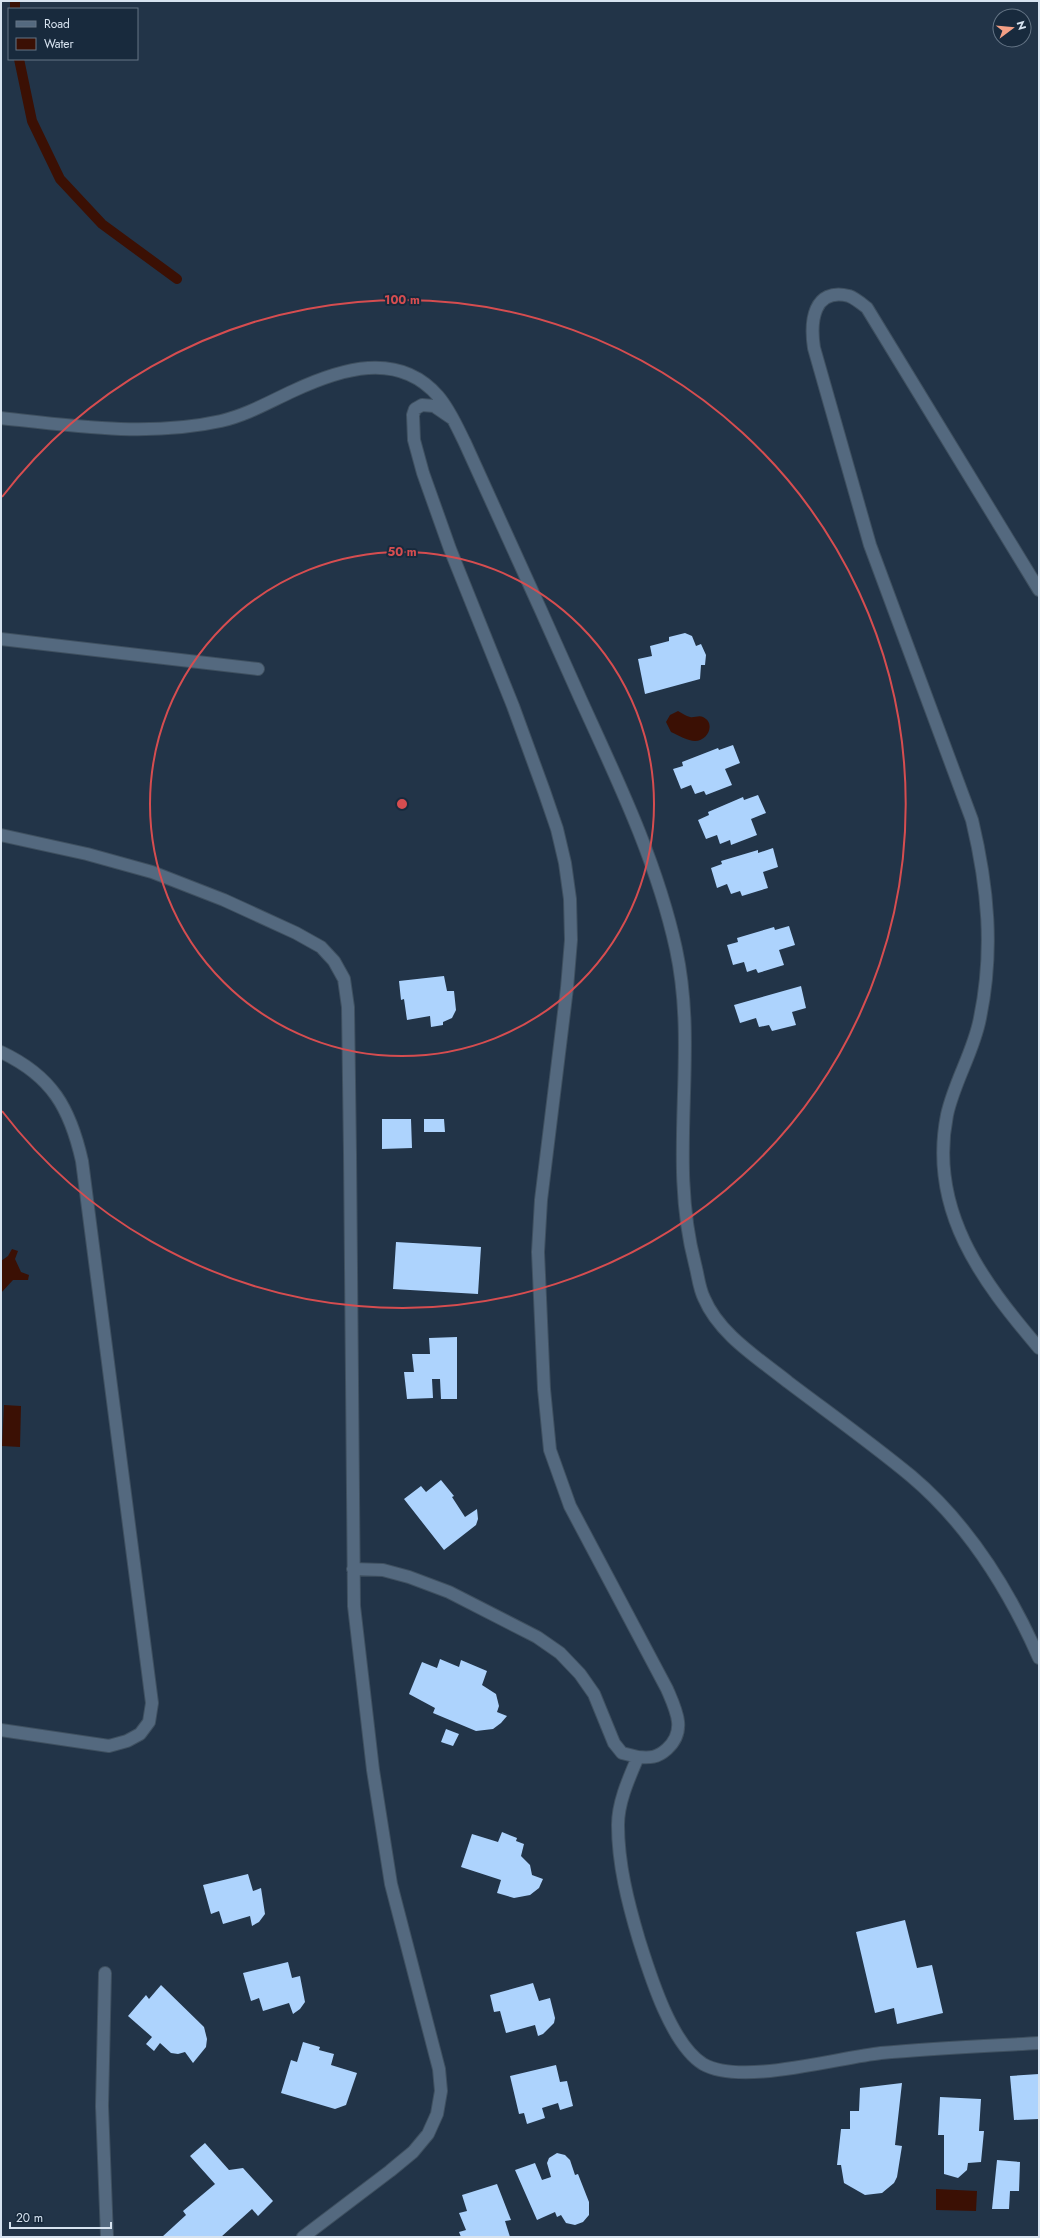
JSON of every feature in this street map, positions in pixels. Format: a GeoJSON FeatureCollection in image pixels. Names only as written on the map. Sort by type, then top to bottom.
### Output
{"type":"FeatureCollection","features":[{"type":"Feature","properties":{"kind":"street"},"geometry":{"type":"LineString","coordinates":[[1039,590],[867,308],[850,297],[834,294],[823,300],[814,314],[811,329],[814,348],[870,545],[972,820],[982,865],[989,940],[986,979],[980,1020],[947,1115],[944,1159],[945,1178],[949,1201],[962,1239],[978,1268],[997,1299],[1039,1348]]}},
{"type":"Feature","properties":{"kind":"street"},"geometry":{"type":"LineString","coordinates":[[1,418],[124,429],[155,429],[220,421],[252,412],[294,391],[337,373],[362,367],[387,369],[406,374],[422,382],[437,396],[453,419],[622,789],[662,894],[682,983],[686,1045],[681,1140],[683,1199],[689,1241],[704,1298],[724,1329],[759,1359],[909,1475],[943,1505],[968,1534],[996,1578],[1039,1658]]}},
{"type":"Feature","properties":{"kind":"street"},"geometry":{"type":"LineString","coordinates":[[353,1569],[382,1570],[409,1577],[449,1592],[537,1638],[560,1653],[580,1674],[594,1694],[614,1743],[622,1752],[638,1758],[652,1759],[661,1754],[674,1743],[680,1730],[676,1711],[592,1550],[562,1486],[550,1450],[544,1389],[538,1252],[540,1207],[567,988],[571,940],[570,899],[565,863],[557,829],[513,706],[450,549],[423,473],[414,440],[412,415],[422,405],[434,406],[453,419]]}},
{"type":"Feature","properties":{"kind":"street"},"geometry":{"type":"LineString","coordinates":[[1,639],[258,669]]}},
{"type":"Feature","properties":{"kind":"street"},"geometry":{"type":"LineString","coordinates":[[1,835],[72,850],[152,872],[224,900],[296,933],[321,947],[334,961],[344,978],[348,1007],[354,1606],[362,1678],[390,1877],[439,2069],[441,2091],[437,2114],[431,2127],[413,2152],[303,2237]]}},
{"type":"Feature","properties":{"kind":"street"},"geometry":{"type":"LineString","coordinates":[[1,1052],[11,1057],[47,1083],[65,1108],[75,1130],[82,1161],[152,1703],[149,1722],[140,1734],[127,1741],[109,1746],[1,1730]]}},
{"type":"Feature","properties":{"kind":"street"},"geometry":{"type":"LineString","coordinates":[[638,1758],[628,1782],[618,1824],[622,1872],[630,1910],[662,2005],[678,2035],[690,2052],[702,2063],[715,2070],[732,2073],[758,2072],[881,2053],[1039,2043]]}},
{"type":"Feature","properties":{"kind":"street"},"geometry":{"type":"LineString","coordinates":[[105,1974],[102,2106],[107,2237]]}},
{"type":"Feature","properties":{"kind":"water"},"geometry":{"type":"Polygon","coordinates":[[[678,711],[690,717],[701,716],[707,720],[710,727],[707,735],[700,740],[692,741],[671,732],[666,722],[670,715],[678,711]]]}},
{"type":"Feature","properties":{"kind":"water"},"geometry":{"type":"Polygon","coordinates":[[[12,1249],[18,1251],[15,1259],[21,1272],[29,1275],[28,1280],[13,1280],[1,1293],[1,1261],[8,1256],[12,1249]]]}},
{"type":"Feature","properties":{"kind":"water"},"geometry":{"type":"Polygon","coordinates":[[[4,1405],[21,1406],[20,1447],[2,1446],[4,1405]]]}},
{"type":"Feature","properties":{"kind":"water"},"geometry":{"type":"Polygon","coordinates":[[[936,2189],[977,2191],[976,2211],[936,2210],[936,2189]]]}},
{"type":"Feature","properties":{"kind":"building"},"geometry":{"type":"Polygon","coordinates":[[[685,633],[692,636],[696,646],[701,644],[706,655],[705,665],[701,665],[700,679],[645,694],[638,659],[652,656],[650,646],[669,641],[669,637],[685,633]]]}},
{"type":"Feature","properties":{"kind":"building"},"geometry":{"type":"Polygon","coordinates":[[[733,745],[740,763],[725,769],[732,785],[706,795],[704,791],[695,794],[691,785],[681,789],[673,769],[683,766],[682,762],[718,748],[719,750],[733,745]]]}},
{"type":"Feature","properties":{"kind":"building"},"geometry":{"type":"Polygon","coordinates":[[[758,795],[766,813],[751,819],[757,835],[731,845],[730,840],[720,844],[717,835],[706,839],[698,820],[709,815],[708,812],[743,797],[744,800],[758,795]]]}},
{"type":"Feature","properties":{"kind":"building"},"geometry":{"type":"Polygon","coordinates":[[[773,848],[778,867],[763,872],[768,888],[742,896],[740,891],[731,894],[727,884],[717,888],[711,868],[722,864],[721,861],[758,850],[758,853],[773,848]]]}},
{"type":"Feature","properties":{"kind":"building"},"geometry":{"type":"Polygon","coordinates":[[[789,926],[795,945],[779,950],[784,965],[758,973],[756,969],[747,972],[744,962],[733,965],[727,945],[738,942],[737,938],[774,927],[775,930],[789,926]]]}},
{"type":"Feature","properties":{"kind":"building"},"geometry":{"type":"Polygon","coordinates":[[[444,976],[447,991],[454,991],[456,1010],[452,1018],[443,1022],[443,1025],[431,1027],[430,1016],[407,1020],[404,999],[401,1000],[399,981],[444,976]]]}},
{"type":"Feature","properties":{"kind":"building"},"geometry":{"type":"Polygon","coordinates":[[[801,986],[806,1008],[792,1012],[796,1025],[772,1031],[769,1025],[759,1027],[756,1018],[740,1023],[734,1005],[801,986]]]}},
{"type":"Feature","properties":{"kind":"building"},"geometry":{"type":"Polygon","coordinates":[[[382,1119],[411,1119],[412,1148],[382,1149],[382,1119]]]}},
{"type":"Feature","properties":{"kind":"building"},"geometry":{"type":"Polygon","coordinates":[[[424,1119],[444,1119],[445,1132],[424,1132],[424,1119]]]}},
{"type":"Feature","properties":{"kind":"building"},"geometry":{"type":"Polygon","coordinates":[[[396,1242],[481,1247],[478,1294],[393,1289],[396,1242]]]}},
{"type":"Feature","properties":{"kind":"building"},"geometry":{"type":"Polygon","coordinates":[[[457,1337],[457,1399],[441,1399],[440,1379],[432,1379],[433,1398],[407,1399],[404,1372],[414,1372],[412,1354],[430,1354],[429,1338],[457,1337]]]}},
{"type":"Feature","properties":{"kind":"building"},"geometry":{"type":"Polygon","coordinates":[[[441,1480],[454,1496],[452,1497],[465,1517],[477,1509],[478,1519],[476,1525],[444,1550],[404,1499],[421,1486],[426,1492],[441,1480]]]}},
{"type":"Feature","properties":{"kind":"building"},"geometry":{"type":"Polygon","coordinates":[[[440,1659],[459,1667],[461,1660],[487,1671],[482,1685],[496,1694],[499,1706],[497,1712],[507,1716],[501,1723],[493,1729],[476,1731],[433,1713],[435,1708],[409,1694],[422,1662],[437,1668],[440,1659]]]}},
{"type":"Feature","properties":{"kind":"building"},"geometry":{"type":"Polygon","coordinates":[[[446,1729],[459,1734],[453,1746],[441,1742],[446,1729]]]}},
{"type":"Feature","properties":{"kind":"building"},"geometry":{"type":"Polygon","coordinates":[[[502,1832],[517,1838],[516,1841],[524,1844],[521,1856],[530,1865],[532,1875],[543,1879],[539,1888],[530,1895],[514,1898],[497,1893],[501,1880],[461,1867],[472,1834],[498,1842],[502,1832]]]}},
{"type":"Feature","properties":{"kind":"building"},"geometry":{"type":"Polygon","coordinates":[[[248,1874],[253,1891],[261,1888],[265,1914],[259,1922],[252,1926],[250,1916],[223,1924],[219,1911],[211,1914],[203,1885],[248,1874]]]}},
{"type":"Feature","properties":{"kind":"building"},"geometry":{"type":"Polygon","coordinates":[[[905,1920],[917,1968],[932,1965],[943,2013],[897,2024],[894,2008],[875,2013],[856,1932],[905,1920]]]}},
{"type":"Feature","properties":{"kind":"building"},"geometry":{"type":"Polygon","coordinates":[[[288,1962],[292,1978],[300,1976],[305,2002],[300,2009],[293,2014],[289,2003],[263,2011],[259,1998],[251,2001],[243,1973],[288,1962]]]}},
{"type":"Feature","properties":{"kind":"building"},"geometry":{"type":"Polygon","coordinates":[[[533,1983],[539,2001],[550,1998],[555,2018],[554,2023],[543,2034],[538,2036],[535,2025],[506,2033],[500,2011],[494,2012],[490,1995],[533,1983]]]}},
{"type":"Feature","properties":{"kind":"building"},"geometry":{"type":"Polygon","coordinates":[[[161,1985],[204,2027],[207,2039],[206,2047],[193,2063],[185,2052],[178,2054],[171,2053],[160,2043],[154,2051],[146,2044],[152,2037],[128,2016],[146,1995],[149,1999],[161,1985]]]}},
{"type":"Feature","properties":{"kind":"building"},"geometry":{"type":"Polygon","coordinates":[[[303,2042],[320,2047],[319,2050],[334,2054],[331,2065],[357,2073],[346,2105],[335,2109],[281,2093],[291,2060],[297,2062],[303,2042]]]}},
{"type":"Feature","properties":{"kind":"building"},"geometry":{"type":"Polygon","coordinates":[[[556,2065],[560,2082],[567,2081],[573,2106],[560,2110],[558,2103],[542,2108],[545,2118],[527,2124],[524,2113],[519,2114],[510,2076],[556,2065]]]}},
{"type":"Feature","properties":{"kind":"building"},"geometry":{"type":"Polygon","coordinates":[[[1039,2074],[1039,2119],[1014,2120],[1010,2076],[1039,2074]]]}},
{"type":"Feature","properties":{"kind":"building"},"geometry":{"type":"Polygon","coordinates":[[[902,2083],[895,2145],[902,2146],[897,2177],[894,2183],[882,2193],[865,2195],[844,2183],[841,2165],[837,2165],[841,2129],[850,2129],[850,2111],[859,2111],[860,2088],[902,2083]]]}},
{"type":"Feature","properties":{"kind":"building"},"geometry":{"type":"Polygon","coordinates":[[[940,2097],[981,2099],[979,2131],[984,2131],[981,2162],[968,2163],[967,2170],[958,2178],[944,2174],[944,2135],[938,2135],[940,2097]]]}},
{"type":"Feature","properties":{"kind":"building"},"geometry":{"type":"Polygon","coordinates":[[[205,2143],[229,2170],[243,2168],[273,2201],[258,2216],[252,2209],[221,2237],[162,2237],[186,2215],[183,2211],[215,2184],[190,2156],[205,2143]]]}},
{"type":"Feature","properties":{"kind":"building"},"geometry":{"type":"Polygon","coordinates":[[[557,2153],[565,2155],[570,2160],[575,2175],[578,2174],[589,2202],[589,2215],[583,2222],[575,2225],[566,2223],[561,2215],[557,2217],[555,2212],[537,2220],[515,2170],[535,2163],[542,2180],[551,2177],[547,2163],[549,2158],[557,2153]]]}},
{"type":"Feature","properties":{"kind":"building"},"geometry":{"type":"Polygon","coordinates":[[[997,2160],[1020,2162],[1019,2191],[1010,2191],[1009,2209],[992,2209],[997,2160]]]}},
{"type":"Feature","properties":{"kind":"building"},"geometry":{"type":"Polygon","coordinates":[[[497,2184],[511,2220],[505,2221],[510,2237],[461,2237],[459,2232],[466,2230],[459,2213],[467,2211],[462,2195],[497,2184]]]}},
{"type":"Feature","properties":{"kind":"waterway"},"geometry":{"type":"LineString","coordinates":[[15,1],[15,8]]}},
{"type":"Feature","properties":{"kind":"waterway"},"geometry":{"type":"LineString","coordinates":[[19,60],[32,121],[60,179],[102,224],[177,279]]}}]}
